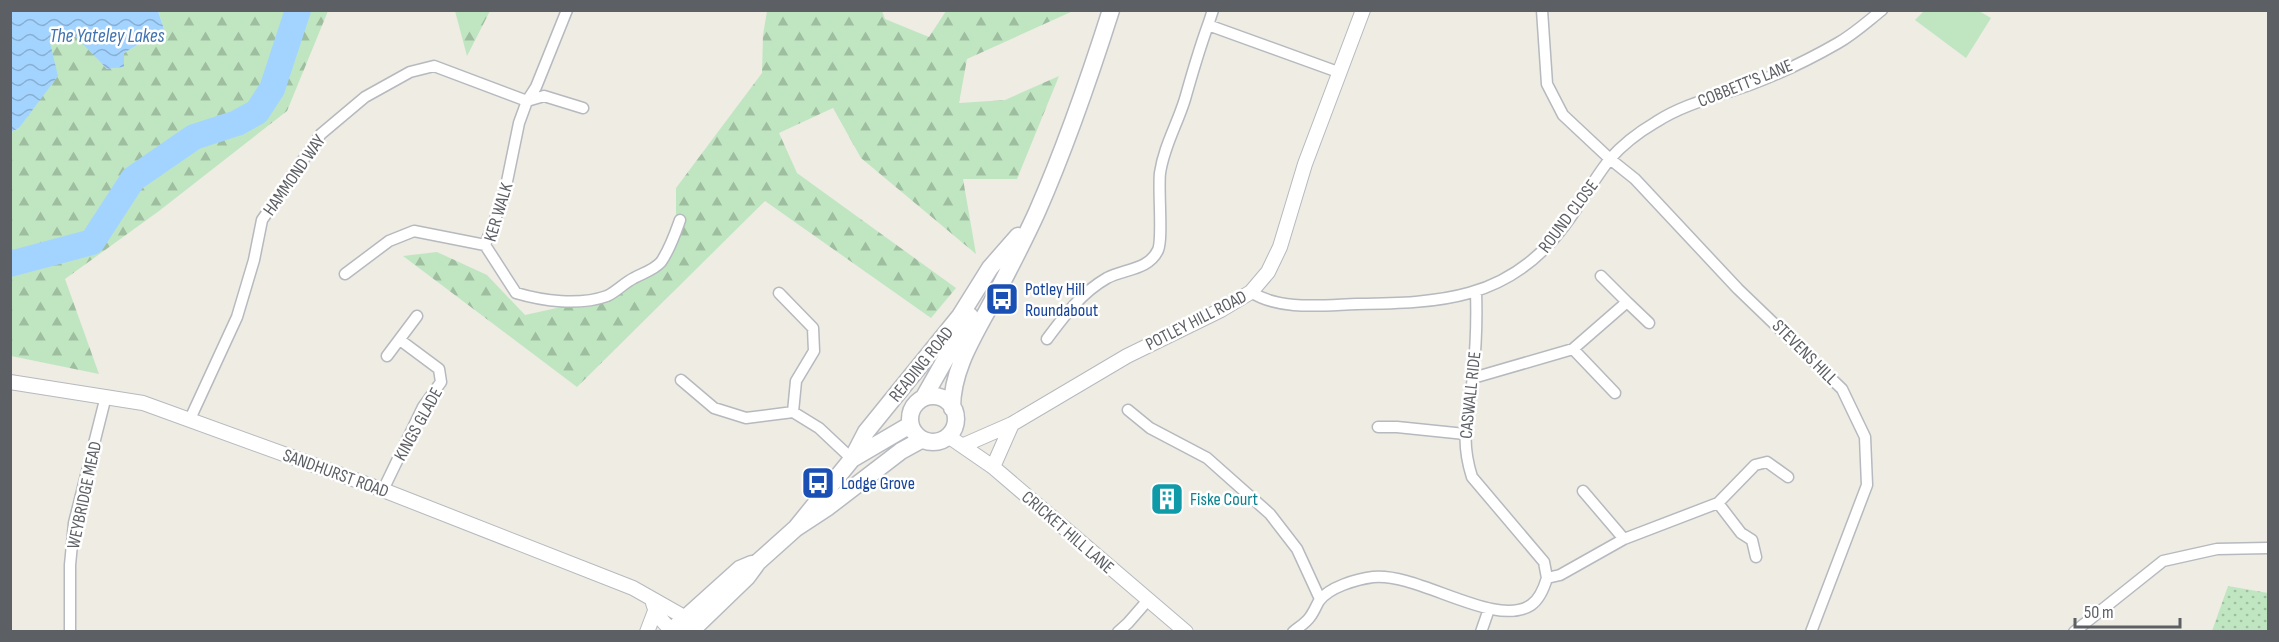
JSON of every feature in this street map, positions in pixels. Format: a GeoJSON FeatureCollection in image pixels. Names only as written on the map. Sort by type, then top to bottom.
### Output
{"type":"FeatureCollection","features":[{"type":"Feature","properties":{"kind":"main road","name":"READING ROAD"},"geometry":{"type":"LineString","coordinates":[[672,631],[691,625],[747,577],[758,562],[796,528],[828,507],[893,457],[921,440],[937,441],[948,436],[956,421],[952,408],[952,395],[963,356],[1036,214],[1083,99],[1111,10]]}},
{"type":"Feature","properties":{"kind":"main road","name":"READING ROAD"},"geometry":{"type":"LineString","coordinates":[[796,528],[852,459],[866,432],[960,316],[990,268],[1036,214]]}},
{"type":"Feature","properties":{"kind":"main road","name":"READING ROAD"},"geometry":{"type":"LineString","coordinates":[[924,397],[979,300],[990,268]]}},
{"type":"Feature","properties":{"kind":"main road","name":"READING ROAD"},"geometry":{"type":"LineString","coordinates":[[921,440],[910,425],[911,410],[916,402],[932,395],[944,398],[952,408]]}},
{"type":"Feature","properties":{"kind":"main road","name":"READING ROAD"},"geometry":{"type":"LineString","coordinates":[[852,459],[910,425]]}},
{"type":"Feature","properties":{"kind":"street","name":"KER WALK"},"geometry":{"type":"LineString","coordinates":[[567,10],[519,123],[504,196],[485,245],[516,293],[535,298],[564,301],[591,300],[609,295],[659,264],[668,251],[680,220]]}},
{"type":"Feature","properties":{"kind":"street"},"geometry":{"type":"LineString","coordinates":[[1047,339],[1072,306],[1089,289],[1110,276],[1148,263],[1158,249],[1160,174],[1166,144],[1184,100],[1213,10]]}},
{"type":"Feature","properties":{"kind":"street","name":"POTLEY HILL ROAD"},"geometry":{"type":"LineString","coordinates":[[964,445],[1012,424],[1126,356],[1221,310],[1251,292],[1268,272],[1280,247],[1305,164],[1363,10]]}},
{"type":"Feature","properties":{"kind":"street"},"geometry":{"type":"LineString","coordinates":[[1542,10],[1547,84],[1563,115],[1610,159]]}},
{"type":"Feature","properties":{"kind":"street","name":"COBBETT'S LANE"},"geometry":{"type":"LineString","coordinates":[[1610,159],[1629,141],[1657,121],[1698,102],[1765,79],[1839,42],[1882,10]]}},
{"type":"Feature","properties":{"kind":"street"},"geometry":{"type":"LineString","coordinates":[[1208,25],[1338,72]]}},
{"type":"Feature","properties":{"kind":"street","name":"HAMMOND WAY"},"geometry":{"type":"LineString","coordinates":[[190,420],[237,317],[254,260],[262,220],[321,134],[365,97],[410,72],[434,66],[527,101],[544,96],[583,108]]}},
{"type":"Feature","properties":{"kind":"street","name":"ROUND CLOSE"},"geometry":{"type":"LineString","coordinates":[[1251,292],[1261,299],[1278,303],[1338,304],[1407,303],[1476,292],[1513,275],[1532,263],[1562,230],[1610,159]]}},
{"type":"Feature","properties":{"kind":"street","name":"STEVENS HILL"},"geometry":{"type":"LineString","coordinates":[[1610,159],[1635,179],[1738,289],[1842,389],[1865,437],[1867,484],[1811,632]]}},
{"type":"Feature","properties":{"kind":"street"},"geometry":{"type":"LineString","coordinates":[[345,274],[389,241],[414,231],[485,245]]}},
{"type":"Feature","properties":{"kind":"street"},"geometry":{"type":"LineString","coordinates":[[1601,276],[1649,322]]}},
{"type":"Feature","properties":{"kind":"street","name":"CASWALL RIDE"},"geometry":{"type":"LineString","coordinates":[[1476,292],[1478,324],[1465,434],[1465,447],[1472,477],[1544,562],[1547,578]]}},
{"type":"Feature","properties":{"kind":"street"},"geometry":{"type":"LineString","coordinates":[[779,293],[813,328],[814,351],[796,381],[794,412]]}},
{"type":"Feature","properties":{"kind":"street"},"geometry":{"type":"LineString","coordinates":[[1473,378],[1574,349],[1627,302]]}},
{"type":"Feature","properties":{"kind":"street"},"geometry":{"type":"LineString","coordinates":[[387,356],[417,316]]}},
{"type":"Feature","properties":{"kind":"street","name":"KINGS GLADE"},"geometry":{"type":"LineString","coordinates":[[383,490],[423,407],[441,382],[439,369],[400,340]]}},
{"type":"Feature","properties":{"kind":"street"},"geometry":{"type":"LineString","coordinates":[[1574,349],[1615,393]]}},
{"type":"Feature","properties":{"kind":"street"},"geometry":{"type":"LineString","coordinates":[[681,380],[714,408],[746,418],[794,412],[819,428],[852,459]]}},
{"type":"Feature","properties":{"kind":"street","name":"SANDHURST ROAD"},"geometry":{"type":"LineString","coordinates":[[10,382],[143,403],[383,490],[633,588],[653,605],[691,625]]}},
{"type":"Feature","properties":{"kind":"street","name":"WEYBRIDGE MEAD"},"geometry":{"type":"LineString","coordinates":[[70,632],[70,565],[74,523],[106,396]]}},
{"type":"Feature","properties":{"kind":"street"},"geometry":{"type":"LineString","coordinates":[[1128,410],[1150,428],[1208,458],[1270,514],[1297,549],[1320,599]]}},
{"type":"Feature","properties":{"kind":"street"},"geometry":{"type":"LineString","coordinates":[[993,467],[1012,424]]}},
{"type":"Feature","properties":{"kind":"street"},"geometry":{"type":"LineString","coordinates":[[1378,427],[1465,434]]}},
{"type":"Feature","properties":{"kind":"street","name":"CRICKET HILL LANE"},"geometry":{"type":"LineString","coordinates":[[948,436],[993,467],[1186,632]]}},
{"type":"Feature","properties":{"kind":"street"},"geometry":{"type":"LineString","coordinates":[[1293,632],[1309,619],[1320,599],[1345,583],[1375,577],[1409,581],[1489,609],[1511,612],[1532,605],[1543,592],[1547,578],[1560,575],[1624,539],[1718,504],[1755,465],[1767,462],[1788,477]]}},
{"type":"Feature","properties":{"kind":"street"},"geometry":{"type":"LineString","coordinates":[[1583,491],[1624,539]]}},
{"type":"Feature","properties":{"kind":"street"},"geometry":{"type":"LineString","coordinates":[[1718,504],[1741,533],[1752,540],[1756,557]]}},
{"type":"Feature","properties":{"kind":"street"},"geometry":{"type":"LineString","coordinates":[[2074,632],[2163,561],[2217,549],[2268,548]]}},
{"type":"Feature","properties":{"kind":"street"},"geometry":{"type":"LineString","coordinates":[[1118,632],[1148,600]]}},
{"type":"Feature","properties":{"kind":"street"},"geometry":{"type":"LineString","coordinates":[[647,632],[653,605]]}},
{"type":"Feature","properties":{"kind":"street","name":"SANDHURST ROAD"},"geometry":{"type":"LineString","coordinates":[[653,605],[672,631]]}},
{"type":"Feature","properties":{"kind":"street"},"geometry":{"type":"LineString","coordinates":[[1481,632],[1489,609]]}},
{"type":"Feature","properties":{"kind":"green space"},"geometry":{"type":"Polygon","coordinates":[[[158,11],[328,11],[287,111],[159,211],[65,279],[99,374],[11,356],[11,132],[19,128],[50,43],[73,33],[107,69],[124,67],[124,53],[164,29],[158,11]]]}},
{"type":"Feature","properties":{"kind":"green space"},"geometry":{"type":"Polygon","coordinates":[[[455,11],[490,11],[467,56],[455,11]]]}},
{"type":"Feature","properties":{"kind":"green space"},"geometry":{"type":"Polygon","coordinates":[[[767,11],[882,11],[885,19],[929,37],[946,11],[1073,11],[967,59],[959,103],[1005,100],[1059,76],[1017,179],[963,179],[976,254],[861,158],[833,108],[779,133],[797,173],[956,288],[931,318],[765,201],[577,387],[403,256],[437,252],[487,275],[525,315],[570,305],[611,300],[676,239],[676,188],[762,73],[763,35],[767,11]]]}},
{"type":"Feature","properties":{"kind":"green space"},"geometry":{"type":"Polygon","coordinates":[[[1924,11],[1979,11],[1991,18],[1966,58],[1915,20],[1924,11]]]}},
{"type":"Feature","properties":{"kind":"green space"},"geometry":{"type":"Polygon","coordinates":[[[2228,586],[2268,593],[2268,631],[2212,631],[2228,586]]]}},
{"type":"Feature","properties":{"kind":"water","name":"The Yateley Lakes"},"geometry":{"type":"Polygon","coordinates":[[[11,10],[158,11],[164,29],[124,53],[124,67],[107,69],[73,34],[50,43],[58,76],[19,128],[11,132],[11,10]]]}},
{"type":"Feature","properties":{"kind":"waterway"},"geometry":{"type":"LineString","coordinates":[[10,264],[92,242],[133,179],[194,137],[237,123],[257,112],[272,89],[298,10]]}},
{"type":"Feature","properties":{"kind":"place","name":"Potley Hill Roundabout"},"geometry":{"type":"Point","coordinates":[1002,299]}},
{"type":"Feature","properties":{"kind":"place","name":"Lodge Grove"},"geometry":{"type":"Point","coordinates":[818,483]}},
{"type":"Feature","properties":{"kind":"place","name":"Fiske Court"},"geometry":{"type":"Point","coordinates":[1167,499]}}]}
